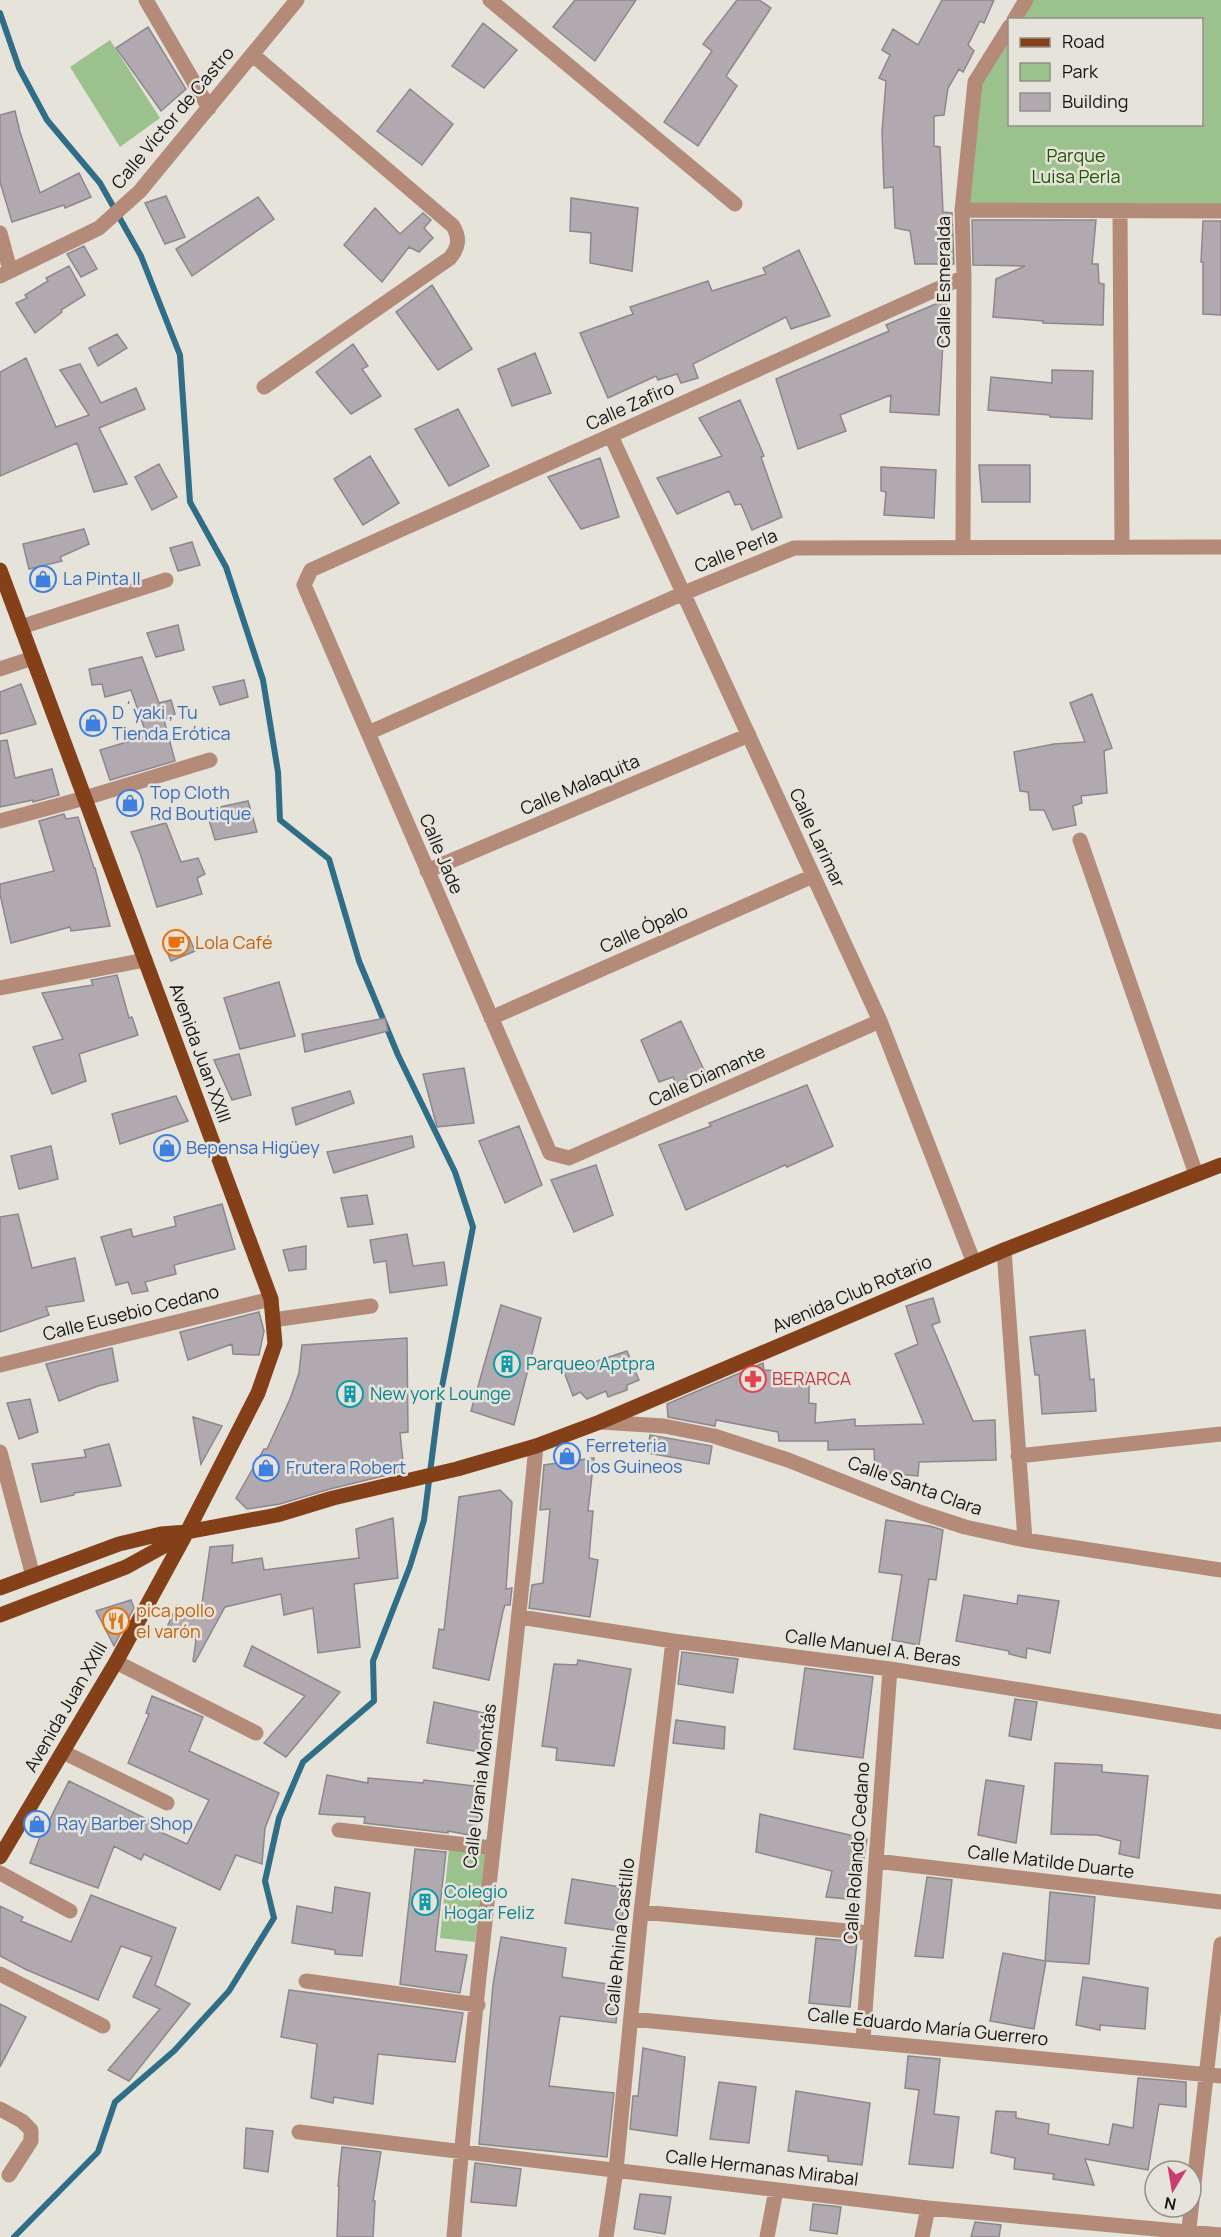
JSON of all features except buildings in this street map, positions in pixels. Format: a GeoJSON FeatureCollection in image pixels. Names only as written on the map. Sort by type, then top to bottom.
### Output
{"type":"FeatureCollection","features":[{"type":"Feature","properties":{"kind":"main road","name":"Avenida Juan XXIII"},"geometry":{"type":"LineString","coordinates":[[0,570],[271,1299],[275,1344],[258,1393],[188,1533],[116,1662],[0,1857]]}},
{"type":"Feature","properties":{"kind":"main road","name":"Avenida Club Rotario"},"geometry":{"type":"LineString","coordinates":[[188,1533],[277,1515],[333,1498],[536,1446],[600,1422],[1004,1250],[1221,1165]]}},
{"type":"Feature","properties":{"kind":"main road"},"geometry":{"type":"LineString","coordinates":[[0,1588],[119,1544],[160,1534],[188,1533]]}},
{"type":"Feature","properties":{"kind":"main road"},"geometry":{"type":"LineString","coordinates":[[0,1615],[126,1567],[188,1533]]}},
{"type":"Feature","properties":{"kind":"street"},"geometry":{"type":"LineString","coordinates":[[146,0],[209,108]]}},
{"type":"Feature","properties":{"kind":"street","name":"Calle Víctor de Castro"},"geometry":{"type":"LineString","coordinates":[[5,273],[99,228],[140,191],[297,0]]}},
{"type":"Feature","properties":{"kind":"street"},"geometry":{"type":"LineString","coordinates":[[490,0],[735,204]]}},
{"type":"Feature","properties":{"kind":"street"},"geometry":{"type":"LineString","coordinates":[[1015,18],[1026,0]]}},
{"type":"Feature","properties":{"kind":"street","name":"Calle Esmeralda"},"geometry":{"type":"LineString","coordinates":[[963,547],[964,277],[962,210],[975,82],[1008,29]]}},
{"type":"Feature","properties":{"kind":"street"},"geometry":{"type":"LineString","coordinates":[[253,54],[453,226],[458,241],[456,250],[450,258],[264,387]]}},
{"type":"Feature","properties":{"kind":"street"},"geometry":{"type":"LineString","coordinates":[[962,210],[1221,211]]}},
{"type":"Feature","properties":{"kind":"street"},"geometry":{"type":"LineString","coordinates":[[1120,211],[1122,547]]}},
{"type":"Feature","properties":{"kind":"street"},"geometry":{"type":"LineString","coordinates":[[0,233],[5,273]]}},
{"type":"Feature","properties":{"kind":"street","name":"Calle Zafiro"},"geometry":{"type":"LineString","coordinates":[[312,570],[964,277]]}},
{"type":"Feature","properties":{"kind":"street","name":"Calle Larimar"},"geometry":{"type":"LineString","coordinates":[[611,436],[880,1021],[974,1263]]}},
{"type":"Feature","properties":{"kind":"street","name":"Calle Perla"},"geometry":{"type":"LineString","coordinates":[[368,733],[684,593],[794,548],[1221,547]]}},
{"type":"Feature","properties":{"kind":"street","name":"Calle Jade"},"geometry":{"type":"LineString","coordinates":[[312,570],[304,581],[305,592],[550,1153]]}},
{"type":"Feature","properties":{"kind":"street"},"geometry":{"type":"LineString","coordinates":[[21,627],[166,580]]}},
{"type":"Feature","properties":{"kind":"street"},"geometry":{"type":"LineString","coordinates":[[0,669],[33,658]]}},
{"type":"Feature","properties":{"kind":"street","name":"Calle Malaquita"},"geometry":{"type":"LineString","coordinates":[[427,871],[749,735]]}},
{"type":"Feature","properties":{"kind":"street"},"geometry":{"type":"LineString","coordinates":[[0,821],[210,760]]}},
{"type":"Feature","properties":{"kind":"street"},"geometry":{"type":"LineString","coordinates":[[1080,840],[1196,1174]]}},
{"type":"Feature","properties":{"kind":"street","name":"Calle Ópalo"},"geometry":{"type":"LineString","coordinates":[[491,1018],[813,876]]}},
{"type":"Feature","properties":{"kind":"street"},"geometry":{"type":"LineString","coordinates":[[0,988],[145,960]]}},
{"type":"Feature","properties":{"kind":"street","name":"Calle Diamante"},"geometry":{"type":"LineString","coordinates":[[550,1153],[569,1158],[880,1021]]}},
{"type":"Feature","properties":{"kind":"street"},"geometry":{"type":"LineString","coordinates":[[1004,1250],[1025,1540]]}},
{"type":"Feature","properties":{"kind":"street","name":"Calle Eusebio Cedano"},"geometry":{"type":"LineString","coordinates":[[0,1365],[271,1299]]}},
{"type":"Feature","properties":{"kind":"street"},"geometry":{"type":"LineString","coordinates":[[273,1320],[371,1306]]}},
{"type":"Feature","properties":{"kind":"street","name":"Calle Santa Clara"},"geometry":{"type":"LineString","coordinates":[[600,1422],[664,1426],[714,1436],[788,1460],[928,1515],[965,1527],[1025,1540],[1221,1570]]}},
{"type":"Feature","properties":{"kind":"street"},"geometry":{"type":"LineString","coordinates":[[1018,1456],[1221,1434]]}},
{"type":"Feature","properties":{"kind":"street","name":"Calle Urania Montás"},"geometry":{"type":"LineString","coordinates":[[454,2237],[492,1848],[520,1617],[536,1446]]}},
{"type":"Feature","properties":{"kind":"street"},"geometry":{"type":"LineString","coordinates":[[0,1452],[33,1576]]}},
{"type":"Feature","properties":{"kind":"street","name":"Calle Manuel A. Beras"},"geometry":{"type":"LineString","coordinates":[[520,1617],[673,1641],[890,1669],[1221,1722]]}},
{"type":"Feature","properties":{"kind":"street","name":"Calle Rhina Castillo"},"geometry":{"type":"LineString","coordinates":[[606,2237],[616,2170],[641,1912],[673,1641]]}},
{"type":"Feature","properties":{"kind":"street"},"geometry":{"type":"LineString","coordinates":[[116,1662],[256,1733]]}},
{"type":"Feature","properties":{"kind":"street","name":"Calle Rolando Cedano"},"geometry":{"type":"LineString","coordinates":[[863,2040],[890,1669]]}},
{"type":"Feature","properties":{"kind":"street"},"geometry":{"type":"LineString","coordinates":[[63,1752],[166,1803]]}},
{"type":"Feature","properties":{"kind":"street"},"geometry":{"type":"LineString","coordinates":[[339,1830],[492,1848]]}},
{"type":"Feature","properties":{"kind":"street","name":"Calle Matilde Duarte"},"geometry":{"type":"LineString","coordinates":[[876,1861],[1221,1902]]}},
{"type":"Feature","properties":{"kind":"street"},"geometry":{"type":"LineString","coordinates":[[0,1873],[70,1911]]}},
{"type":"Feature","properties":{"kind":"street"},"geometry":{"type":"LineString","coordinates":[[641,1912],[870,1933]]}},
{"type":"Feature","properties":{"kind":"street"},"geometry":{"type":"LineString","coordinates":[[1189,2235],[1214,2075],[1221,1944]]}},
{"type":"Feature","properties":{"kind":"street"},"geometry":{"type":"LineString","coordinates":[[0,1974],[104,2026]]}},
{"type":"Feature","properties":{"kind":"street"},"geometry":{"type":"LineString","coordinates":[[306,1981],[478,2005]]}},
{"type":"Feature","properties":{"kind":"street","name":"Calle Eduardo María Guerrero"},"geometry":{"type":"LineString","coordinates":[[631,2019],[1214,2075]]}},
{"type":"Feature","properties":{"kind":"street"},"geometry":{"type":"LineString","coordinates":[[0,2109],[22,2121],[31,2130],[31,2141],[9,2175]]}},
{"type":"Feature","properties":{"kind":"street","name":"Calle Hermanas Mirabal"},"geometry":{"type":"LineString","coordinates":[[299,2132],[928,2208],[1189,2235],[1221,2235]]}},
{"type":"Feature","properties":{"kind":"street"},"geometry":{"type":"LineString","coordinates":[[767,2237],[776,2190]]}},
{"type":"Feature","properties":{"kind":"street"},"geometry":{"type":"LineString","coordinates":[[922,2237],[928,2208]]}},
{"type":"Feature","properties":{"kind":"street"},"geometry":{"type":"LineString","coordinates":[[1062,2237],[1066,2222]]}},
{"type":"Feature","properties":{"kind":"green space","name":"Parque Luisa Perla"},"geometry":{"type":"Polygon","coordinates":[[[1026,0],[1221,0],[1221,207],[962,210],[975,82],[1008,28],[1008,126],[1203,126],[1203,18],[1015,18],[1026,0]]]}},
{"type":"Feature","properties":{"kind":"green space"},"geometry":{"type":"Polygon","coordinates":[[[110,40],[160,118],[120,147],[70,67],[110,40]]]}},
{"type":"Feature","properties":{"kind":"green space"},"geometry":{"type":"Polygon","coordinates":[[[449,1849],[485,1855],[475,1942],[440,1938],[449,1849]]]}},
{"type":"Feature","properties":{"kind":"waterway"},"geometry":{"type":"LineString","coordinates":[[0,13],[19,68],[47,120],[100,183],[141,256],[180,355],[190,502],[226,567],[263,680],[278,772],[280,820],[329,859],[359,961],[398,1055],[455,1172],[473,1227],[439,1402],[424,1520],[410,1566],[373,1661],[374,1701],[303,1762],[279,1818],[265,1881],[274,1918],[229,1991],[174,2051],[115,2102],[98,2152],[14,2237]]}},
{"type":"Feature","properties":{"kind":"place","name":"La Pinta II"},"geometry":{"type":"Point","coordinates":[43,579]}},
{"type":"Feature","properties":{"kind":"place","name":"D´yaki , Tu Tienda Erótica"},"geometry":{"type":"Point","coordinates":[93,723]}},
{"type":"Feature","properties":{"kind":"place","name":"Top Cloth Rd Boutique"},"geometry":{"type":"Point","coordinates":[130,803]}},
{"type":"Feature","properties":{"kind":"place","name":"Lola Café"},"geometry":{"type":"Point","coordinates":[176,943]}},
{"type":"Feature","properties":{"kind":"place","name":"Bepensa Higüey"},"geometry":{"type":"Point","coordinates":[167,1148]}},
{"type":"Feature","properties":{"kind":"place","name":"Parqueo Aptpra"},"geometry":{"type":"Point","coordinates":[507,1364]}},
{"type":"Feature","properties":{"kind":"place","name":"BERARCA"},"geometry":{"type":"Point","coordinates":[753,1379]}},
{"type":"Feature","properties":{"kind":"place","name":"New york Lounge"},"geometry":{"type":"Point","coordinates":[350,1394]}},
{"type":"Feature","properties":{"kind":"place","name":"Ferreteria los Guineos"},"geometry":{"type":"Point","coordinates":[567,1456]}},
{"type":"Feature","properties":{"kind":"place","name":"Frutera Robert"},"geometry":{"type":"Point","coordinates":[266,1468]}},
{"type":"Feature","properties":{"kind":"place","name":"pica pollo el varón"},"geometry":{"type":"Point","coordinates":[116,1621]}},
{"type":"Feature","properties":{"kind":"place","name":"Ray Barber Shop"},"geometry":{"type":"Point","coordinates":[37,1824]}},
{"type":"Feature","properties":{"kind":"place","name":"Colegio Hogar Feliz"},"geometry":{"type":"Point","coordinates":[425,1902]}}]}
